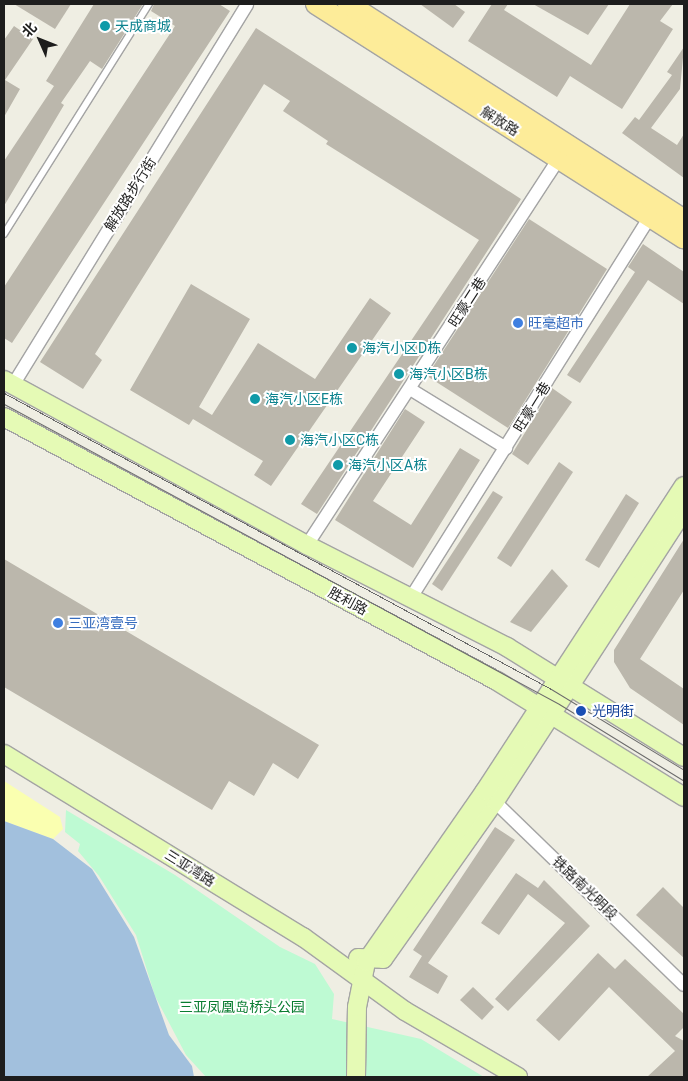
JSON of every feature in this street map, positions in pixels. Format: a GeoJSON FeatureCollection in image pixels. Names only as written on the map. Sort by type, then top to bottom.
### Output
{"type":"FeatureCollection","features":[{"type":"Feature","properties":{"kind":"main road","name":"解放路"},"geometry":{"type":"LineString","coordinates":[[316,4],[684,238]]}},
{"type":"Feature","properties":{"kind":"main road","name":"解放路"},"geometry":{"type":"LineString","coordinates":[[348,4],[684,220]]}},
{"type":"Feature","properties":{"kind":"main road"},"geometry":{"type":"LineString","coordinates":[[8,383],[307,545],[412,596],[565,682],[684,756]]}},
{"type":"Feature","properties":{"kind":"main road","name":"胜利路"},"geometry":{"type":"LineString","coordinates":[[4,417],[546,711],[684,797]]}},
{"type":"Feature","properties":{"kind":"main road"},"geometry":{"type":"LineString","coordinates":[[565,682],[684,486]]}},
{"type":"Feature","properties":{"kind":"main road"},"geometry":{"type":"LineString","coordinates":[[356,1077],[360,975],[375,959],[490,796],[565,682],[684,510]]}},
{"type":"Feature","properties":{"kind":"main road","name":"三亚湾路"},"geometry":{"type":"LineString","coordinates":[[4,754],[330,955],[375,959]]}},
{"type":"Feature","properties":{"kind":"main road"},"geometry":{"type":"LineString","coordinates":[[330,955],[360,975],[400,1008],[518,1077]]}},
{"type":"Feature","properties":{"kind":"street","name":"解放路步行街"},"geometry":{"type":"LineString","coordinates":[[8,383],[247,4]]}},
{"type":"Feature","properties":{"kind":"street","name":"旺豪二巷"},"geometry":{"type":"LineString","coordinates":[[307,545],[559,158]]}},
{"type":"Feature","properties":{"kind":"street","name":"旺豪一巷"},"geometry":{"type":"LineString","coordinates":[[412,596],[650,216]]}},
{"type":"Feature","properties":{"kind":"street"},"geometry":{"type":"LineString","coordinates":[[410,389],[506,448]]}},
{"type":"Feature","properties":{"kind":"street","name":"铁路南光明段"},"geometry":{"type":"LineString","coordinates":[[490,796],[684,985]]}},
{"type":"Feature","properties":{"kind":"lane"},"geometry":{"type":"LineString","coordinates":[[4,234],[149,4]]}},
{"type":"Feature","properties":{"kind":"sand"},"geometry":{"type":"Polygon","coordinates":[[[4,781],[60,817],[63,829],[53,839],[4,821],[4,781]]]}},
{"type":"Feature","properties":{"kind":"green space","name":"三亚凤凰岛桥头公园"},"geometry":{"type":"Polygon","coordinates":[[[66,810],[175,875],[280,947],[315,964],[334,994],[332,1019],[421,1039],[484,1077],[206,1077],[186,1055],[155,996],[136,935],[99,876],[78,851],[80,844],[65,832],[66,810]]]}},
{"type":"Feature","properties":{"kind":"water"},"geometry":{"type":"Polygon","coordinates":[[[4,821],[53,839],[92,869],[134,937],[169,1035],[192,1066],[194,1077],[4,1077],[4,821]]]}},
{"type":"Feature","properties":{"kind":"building"},"geometry":{"type":"Polygon","coordinates":[[[14,4],[71,4],[55,29],[14,4]]]}},
{"type":"Feature","properties":{"kind":"building"},"geometry":{"type":"Polygon","coordinates":[[[94,4],[143,4],[102,69],[90,61],[61,103],[64,105],[4,206],[4,161],[54,86],[46,81],[94,4]]]}},
{"type":"Feature","properties":{"kind":"building"},"geometry":{"type":"Polygon","coordinates":[[[154,4],[219,4],[230,11],[12,343],[4,338],[4,287],[175,26],[151,11],[154,4]]]}},
{"type":"Feature","properties":{"kind":"building"},"geometry":{"type":"Polygon","coordinates":[[[420,4],[454,4],[465,12],[453,28],[420,4]]]}},
{"type":"Feature","properties":{"kind":"building"},"geometry":{"type":"Polygon","coordinates":[[[492,4],[508,4],[504,10],[591,65],[630,4],[673,4],[660,21],[673,29],[622,109],[570,76],[557,97],[468,41],[492,4]]]}},
{"type":"Feature","properties":{"kind":"building"},"geometry":{"type":"Polygon","coordinates":[[[533,4],[609,4],[588,35],[533,4]]]}},
{"type":"Feature","properties":{"kind":"building"},"geometry":{"type":"Polygon","coordinates":[[[14,26],[33,39],[5,80],[20,89],[4,117],[4,40],[14,26]]]}},
{"type":"Feature","properties":{"kind":"building"},"geometry":{"type":"Polygon","coordinates":[[[256,28],[521,199],[317,514],[301,504],[479,240],[326,144],[328,141],[283,111],[290,101],[264,84],[95,354],[102,360],[83,389],[40,362],[256,28]]]}},
{"type":"Feature","properties":{"kind":"building"},"geometry":{"type":"Polygon","coordinates":[[[684,47],[680,89],[651,128],[677,145],[684,134],[684,178],[622,133],[635,117],[639,120],[672,75],[667,72],[684,47]]]}},
{"type":"Feature","properties":{"kind":"building","name":"旺毫超市"},"geometry":{"type":"Polygon","coordinates":[[[529,219],[607,269],[508,428],[427,376],[529,219]]]}},
{"type":"Feature","properties":{"kind":"building"},"geometry":{"type":"Polygon","coordinates":[[[643,244],[684,272],[684,304],[648,280],[580,383],[567,375],[635,272],[628,267],[643,244]]]}},
{"type":"Feature","properties":{"kind":"building"},"geometry":{"type":"Polygon","coordinates":[[[191,284],[250,319],[199,407],[212,415],[258,343],[315,379],[370,298],[391,313],[271,486],[254,475],[263,461],[193,419],[189,425],[130,390],[191,284]]]}},
{"type":"Feature","properties":{"kind":"building"},"geometry":{"type":"Polygon","coordinates":[[[552,388],[572,402],[528,465],[512,454],[552,388]]]}},
{"type":"Feature","properties":{"kind":"building"},"geometry":{"type":"Polygon","coordinates":[[[405,409],[425,422],[373,501],[411,525],[460,448],[480,460],[413,568],[335,520],[405,409]]]}},
{"type":"Feature","properties":{"kind":"building"},"geometry":{"type":"Polygon","coordinates":[[[559,462],[573,472],[511,567],[497,558],[559,462]]]}},
{"type":"Feature","properties":{"kind":"building"},"geometry":{"type":"Polygon","coordinates":[[[493,491],[503,497],[442,591],[432,584],[493,491]]]}},
{"type":"Feature","properties":{"kind":"building"},"geometry":{"type":"Polygon","coordinates":[[[626,494],[639,503],[599,568],[585,560],[626,494]]]}},
{"type":"Feature","properties":{"kind":"building"},"geometry":{"type":"Polygon","coordinates":[[[684,539],[684,590],[640,659],[684,689],[684,725],[630,688],[614,662],[614,650],[684,539]]]}},
{"type":"Feature","properties":{"kind":"building","name":"三亚湾壹号"},"geometry":{"type":"Polygon","coordinates":[[[4,559],[319,745],[298,779],[273,763],[254,796],[229,781],[212,810],[4,687],[4,559]]]}},
{"type":"Feature","properties":{"kind":"building"},"geometry":{"type":"Polygon","coordinates":[[[552,569],[568,586],[531,632],[510,622],[552,569]]]}},
{"type":"Feature","properties":{"kind":"building"},"geometry":{"type":"Polygon","coordinates":[[[495,827],[515,840],[428,963],[448,976],[438,994],[409,977],[422,956],[413,950],[495,827]]]}},
{"type":"Feature","properties":{"kind":"building"},"geometry":{"type":"Polygon","coordinates":[[[516,873],[538,888],[544,880],[590,926],[508,1011],[495,999],[565,923],[528,894],[499,935],[481,923],[516,873]]]}},
{"type":"Feature","properties":{"kind":"building"},"geometry":{"type":"Polygon","coordinates":[[[663,887],[684,908],[684,958],[636,915],[663,887]]]}},
{"type":"Feature","properties":{"kind":"building"},"geometry":{"type":"Polygon","coordinates":[[[598,953],[615,969],[625,959],[684,1014],[684,1027],[675,1036],[684,1041],[684,1077],[647,1077],[675,1051],[609,987],[559,1041],[536,1020],[598,953]]]}},
{"type":"Feature","properties":{"kind":"building"},"geometry":{"type":"Polygon","coordinates":[[[473,987],[494,1007],[482,1020],[460,1000],[473,987]]]}},
{"type":"Feature","properties":{"kind":"tram line"},"geometry":{"type":"LineString","coordinates":[[4,393],[551,689],[684,770]]}},
{"type":"Feature","properties":{"kind":"tram line"},"geometry":{"type":"LineString","coordinates":[[4,404],[559,704],[684,781]]}},
{"type":"Feature","properties":{"kind":"place","name":"天成商城"},"geometry":{"type":"Point","coordinates":[105,26]}},
{"type":"Feature","properties":{"kind":"place","name":"旺毫超市"},"geometry":{"type":"Point","coordinates":[518,323]}},
{"type":"Feature","properties":{"kind":"place","name":"海汽小区D栋"},"geometry":{"type":"Point","coordinates":[352,348]}},
{"type":"Feature","properties":{"kind":"place","name":"海汽小区B栋"},"geometry":{"type":"Point","coordinates":[399,374]}},
{"type":"Feature","properties":{"kind":"place","name":"海汽小区E栋"},"geometry":{"type":"Point","coordinates":[255,399]}},
{"type":"Feature","properties":{"kind":"place","name":"海汽小区C栋"},"geometry":{"type":"Point","coordinates":[290,440]}},
{"type":"Feature","properties":{"kind":"place","name":"海汽小区A栋"},"geometry":{"type":"Point","coordinates":[338,465]}},
{"type":"Feature","properties":{"kind":"place","name":"三亚湾壹号"},"geometry":{"type":"Point","coordinates":[58,623]}},
{"type":"Feature","properties":{"kind":"place","name":"光明街"},"geometry":{"type":"Point","coordinates":[581,711]}}]}
